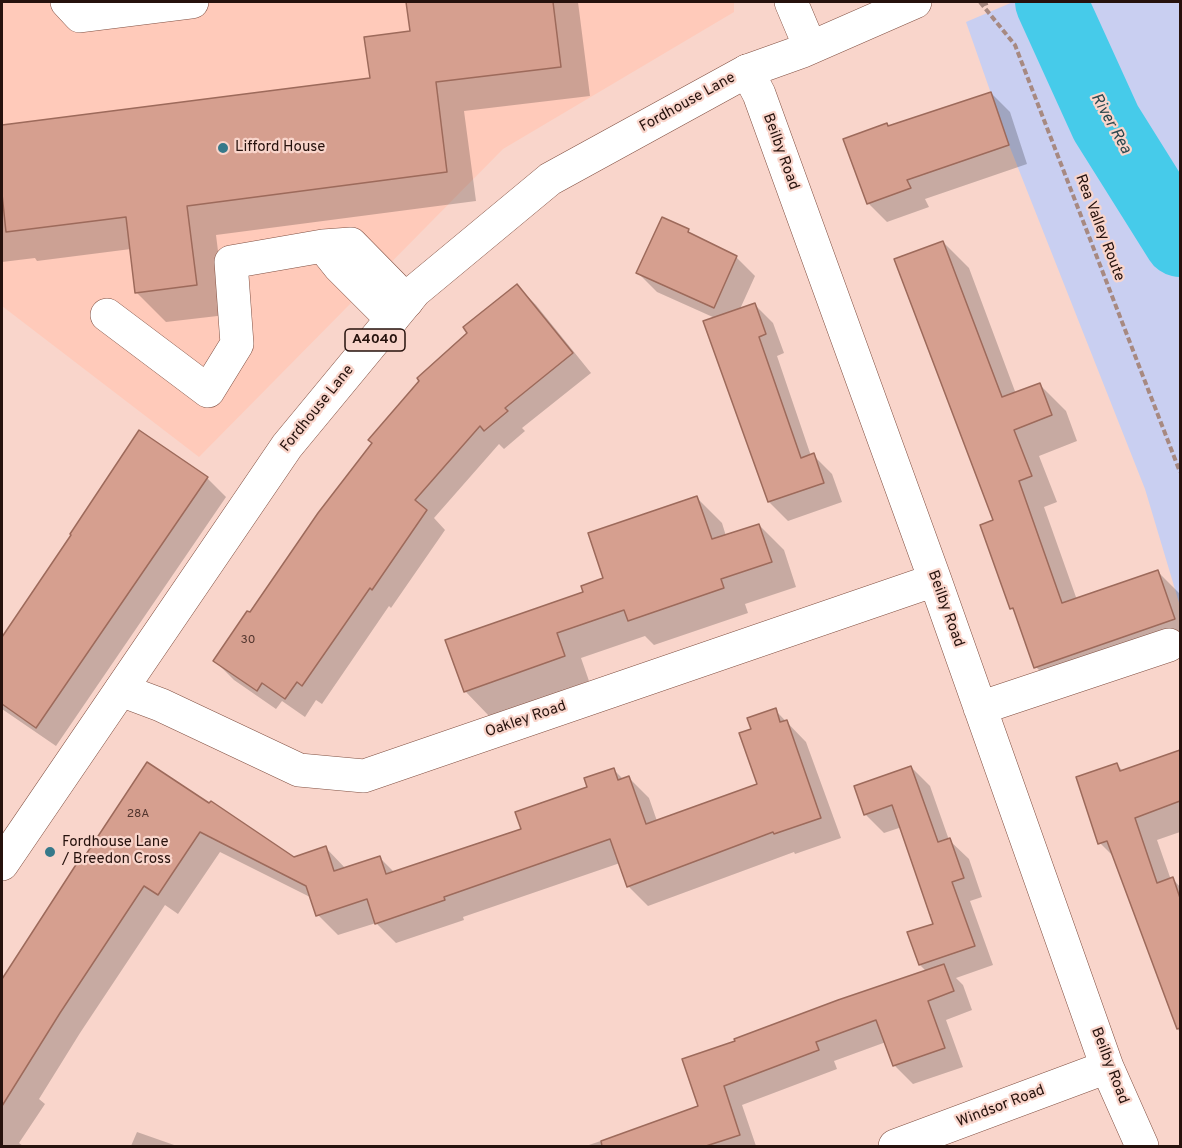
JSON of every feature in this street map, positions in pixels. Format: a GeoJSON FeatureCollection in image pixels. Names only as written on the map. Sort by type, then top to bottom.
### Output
{"type":"FeatureCollection","features":[{"type":"Feature","properties":{"kind":"street"},"geometry":{"type":"LineString","coordinates":[[67,2],[80,16],[192,2]]}},
{"type":"Feature","properties":{"kind":"street"},"geometry":{"type":"LineString","coordinates":[[791,2],[810,47]]}},
{"type":"Feature","properties":{"kind":"street","name":"Fordhouse Lane"},"geometry":{"type":"LineString","coordinates":[[2,864],[287,446],[415,291],[550,179],[747,71],[915,2]]}},
{"type":"Feature","properties":{"kind":"street","name":"Beilby Road"},"geometry":{"type":"LineString","coordinates":[[747,71],[759,94],[935,580],[1107,1067],[1142,1146]]}},
{"type":"Feature","properties":{"kind":"street"},"geometry":{"type":"LineString","coordinates":[[107,315],[208,391],[237,344],[231,262],[323,246],[339,266],[400,310]]}},
{"type":"Feature","properties":{"kind":"street","name":"Oakley Road"},"geometry":{"type":"LineString","coordinates":[[121,690],[161,705],[299,770],[364,776],[935,580]]}},
{"type":"Feature","properties":{"kind":"street"},"geometry":{"type":"LineString","coordinates":[[980,708],[1169,645]]}},
{"type":"Feature","properties":{"kind":"street","name":"Windsor Road"},"geometry":{"type":"LineString","coordinates":[[895,1146],[1107,1067]]}},
{"type":"Feature","properties":{"kind":"path"},"geometry":{"type":"LineString","coordinates":[[981,3],[990,2]]}},
{"type":"Feature","properties":{"kind":"path","name":"Rea Valley Route"},"geometry":{"type":"LineString","coordinates":[[981,3],[1015,45],[1180,472]]}},
{"type":"Feature","properties":{"kind":"shaded area"},"geometry":{"type":"Polygon","coordinates":[[[2,2],[734,2],[734,12],[503,149],[199,457],[2,306],[2,2]]]}},
{"type":"Feature","properties":{"kind":"shaded area"},"geometry":{"type":"Polygon","coordinates":[[[1013,2],[1180,2],[1180,606],[1145,489],[1009,145],[966,22],[1013,2]]]}},
{"type":"Feature","properties":{"kind":"building","name":"Lifford House"},"geometry":{"type":"Polygon","coordinates":[[[406,2],[553,2],[561,67],[436,82],[447,172],[187,206],[197,285],[135,293],[126,217],[6,232],[2,194],[2,125],[370,78],[364,37],[410,31],[406,2]]]}},
{"type":"Feature","properties":{"kind":"building"},"geometry":{"type":"Polygon","coordinates":[[[991,92],[1009,145],[907,180],[911,188],[867,204],[843,139],[887,123],[888,126],[991,92]]]}},
{"type":"Feature","properties":{"kind":"building"},"geometry":{"type":"Polygon","coordinates":[[[662,217],[689,229],[688,232],[737,256],[714,308],[636,273],[662,217]]]}},
{"type":"Feature","properties":{"kind":"building"},"geometry":{"type":"Polygon","coordinates":[[[943,241],[1002,397],[1040,383],[1052,415],[1014,430],[1032,476],[1019,481],[1062,603],[1158,570],[1175,619],[1034,668],[980,525],[993,520],[894,259],[943,241]]]}},
{"type":"Feature","properties":{"kind":"building"},"geometry":{"type":"Polygon","coordinates":[[[517,284],[573,353],[505,408],[508,411],[484,431],[480,426],[415,500],[427,510],[302,686],[297,682],[285,699],[262,683],[257,691],[213,661],[247,611],[250,612],[318,513],[372,443],[368,440],[419,381],[417,378],[467,333],[463,327],[517,284]]]}},
{"type":"Feature","properties":{"kind":"building"},"geometry":{"type":"Polygon","coordinates":[[[755,303],[766,334],[759,337],[801,458],[814,453],[824,483],[768,502],[703,321],[755,303]]]}},
{"type":"Feature","properties":{"kind":"building"},"geometry":{"type":"Polygon","coordinates":[[[139,430],[208,477],[36,728],[2,704],[2,637],[139,430]]]}},
{"type":"Feature","properties":{"kind":"building"},"geometry":{"type":"Polygon","coordinates":[[[697,496],[712,539],[759,524],[772,562],[721,579],[724,588],[628,621],[624,610],[557,633],[565,656],[464,692],[445,640],[583,592],[581,586],[603,578],[588,533],[697,496]]]}},
{"type":"Feature","properties":{"kind":"building"},"geometry":{"type":"Polygon","coordinates":[[[776,708],[780,722],[787,720],[821,818],[774,834],[773,832],[627,887],[610,839],[444,897],[445,900],[375,924],[367,899],[316,916],[306,886],[200,832],[158,895],[144,886],[2,1106],[2,979],[79,860],[81,862],[147,762],[209,803],[211,801],[294,857],[326,846],[334,871],[380,856],[386,874],[521,829],[515,812],[587,787],[584,778],[614,768],[618,780],[629,776],[646,824],[757,784],[739,733],[751,729],[747,718],[776,708]]]}},
{"type":"Feature","properties":{"kind":"building"},"geometry":{"type":"Polygon","coordinates":[[[1180,750],[1180,801],[1135,818],[1157,883],[1173,877],[1180,898],[1180,1028],[1177,1029],[1107,841],[1098,844],[1076,777],[1117,763],[1120,771],[1180,750]]]}},
{"type":"Feature","properties":{"kind":"building"},"geometry":{"type":"Polygon","coordinates":[[[911,766],[938,842],[950,838],[964,878],[952,882],[975,946],[919,965],[907,932],[933,924],[892,805],[864,815],[854,786],[911,766]]]}},
{"type":"Feature","properties":{"kind":"building"},"geometry":{"type":"Polygon","coordinates":[[[944,964],[954,991],[928,1001],[945,1048],[893,1066],[876,1020],[816,1042],[819,1050],[724,1086],[740,1135],[706,1146],[602,1146],[601,1141],[698,1106],[682,1059],[735,1041],[734,1039],[838,1000],[944,964]]]}},
{"type":"Feature","properties":{"kind":"waterway","name":"River Rea"},"geometry":{"type":"LineString","coordinates":[[1051,2],[1106,123],[1180,241]]}},
{"type":"Feature","properties":{"kind":"place","name":"Lifford House"},"geometry":{"type":"Point","coordinates":[223,148]}},
{"type":"Feature","properties":{"kind":"place","name":"Fordhouse Lane / Breedon Cross"},"geometry":{"type":"Point","coordinates":[50,852]}}]}
